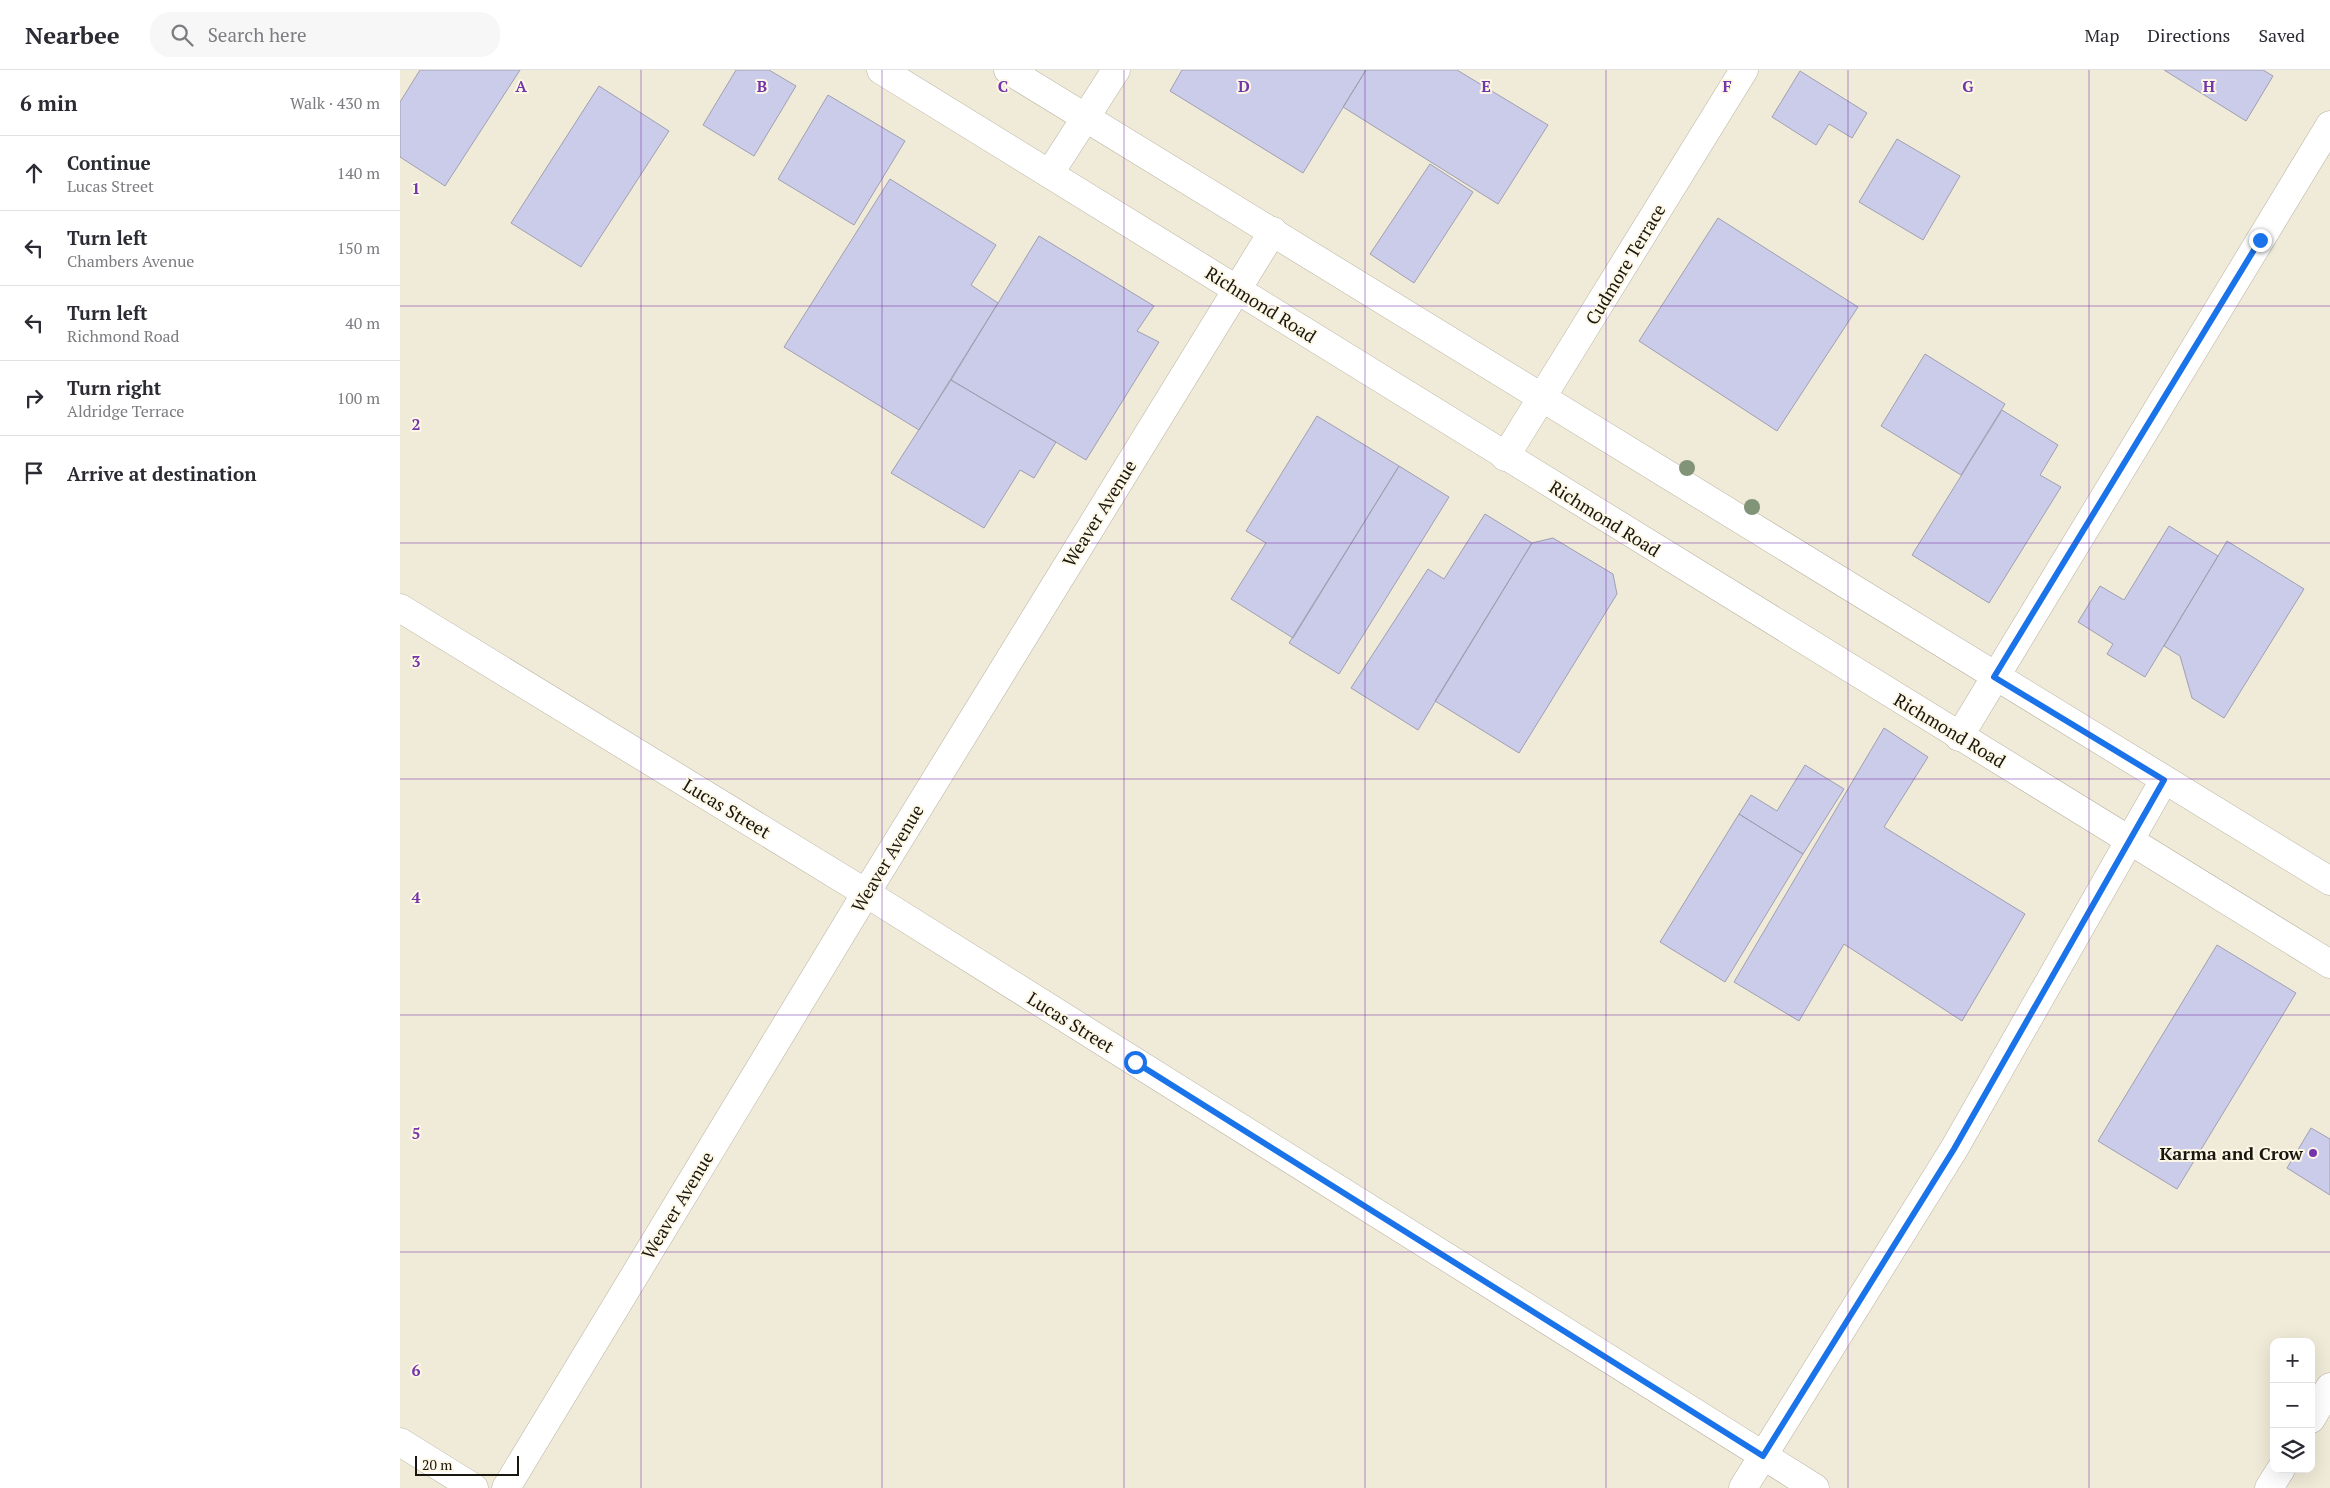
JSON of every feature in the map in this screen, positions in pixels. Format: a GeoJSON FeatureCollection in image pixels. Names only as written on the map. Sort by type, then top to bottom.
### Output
{"type":"FeatureCollection","features":[{"type":"Feature","properties":{"kind":"street","name":"Richmond Road"},"geometry":{"type":"LineString","coordinates":[[881,70],[1050,173],[1505,457],[2330,964]]}},
{"type":"Feature","properties":{"kind":"street"},"geometry":{"type":"LineString","coordinates":[[1008,70],[2330,882]]}},
{"type":"Feature","properties":{"kind":"street"},"geometry":{"type":"LineString","coordinates":[[1050,173],[1116,70]]}},
{"type":"Feature","properties":{"kind":"street","name":"Cudmore Terrace"},"geometry":{"type":"LineString","coordinates":[[1505,457],[1744,70]]}},
{"type":"Feature","properties":{"kind":"street"},"geometry":{"type":"LineString","coordinates":[[1959,736],[2330,125]]}},
{"type":"Feature","properties":{"kind":"street","name":"Weaver Avenue"},"geometry":{"type":"LineString","coordinates":[[506,1488],[866,893],[1273,232]]}},
{"type":"Feature","properties":{"kind":"street","name":"Lucas Street"},"geometry":{"type":"LineString","coordinates":[[400,608],[866,893],[1816,1488]]}},
{"type":"Feature","properties":{"kind":"street"},"geometry":{"type":"LineString","coordinates":[[1743,1488],[1954,1149],[2164,780]]}},
{"type":"Feature","properties":{"kind":"street"},"geometry":{"type":"LineString","coordinates":[[2315,1411],[2330,1387]]}},
{"type":"Feature","properties":{"kind":"street"},"geometry":{"type":"LineString","coordinates":[[400,1442],[474,1488]]}},
{"type":"Feature","properties":{"kind":"street"},"geometry":{"type":"LineString","coordinates":[[2270,1488],[2279,1473]]}},
{"type":"Feature","properties":{"kind":"building"},"geometry":{"type":"Polygon","coordinates":[[[420,70],[520,70],[445,186],[400,157],[400,102],[420,70]]]}},
{"type":"Feature","properties":{"kind":"building"},"geometry":{"type":"Polygon","coordinates":[[[736,70],[769,70],[796,86],[754,156],[703,125],[736,70]]]}},
{"type":"Feature","properties":{"kind":"building"},"geometry":{"type":"Polygon","coordinates":[[[1182,70],[1366,70],[1303,173],[1170,91],[1182,70]]]}},
{"type":"Feature","properties":{"kind":"building"},"geometry":{"type":"Polygon","coordinates":[[[1366,70],[1457,70],[1548,125],[1498,204],[1343,107],[1366,70]]]}},
{"type":"Feature","properties":{"kind":"building"},"geometry":{"type":"Polygon","coordinates":[[[2164,70],[2263,70],[2273,76],[2246,121],[2164,70]]]}},
{"type":"Feature","properties":{"kind":"building"},"geometry":{"type":"Polygon","coordinates":[[[1800,71],[1867,113],[1852,138],[1829,124],[1816,145],[1772,117],[1800,71]]]}},
{"type":"Feature","properties":{"kind":"building"},"geometry":{"type":"Polygon","coordinates":[[[599,86],[669,131],[581,267],[511,223],[599,86]]]}},
{"type":"Feature","properties":{"kind":"building"},"geometry":{"type":"Polygon","coordinates":[[[828,95],[905,141],[854,225],[778,179],[828,95]]]}},
{"type":"Feature","properties":{"kind":"building"},"geometry":{"type":"Polygon","coordinates":[[[1897,139],[1960,176],[1923,240],[1859,202],[1897,139]]]}},
{"type":"Feature","properties":{"kind":"building"},"geometry":{"type":"Polygon","coordinates":[[[1430,164],[1473,192],[1414,283],[1370,254],[1430,164]]]}},
{"type":"Feature","properties":{"kind":"building"},"geometry":{"type":"Polygon","coordinates":[[[890,179],[996,245],[971,285],[998,303],[919,430],[784,347],[890,179]]]}},
{"type":"Feature","properties":{"kind":"building"},"geometry":{"type":"Polygon","coordinates":[[[1718,218],[1858,307],[1777,431],[1639,341],[1718,218]]]}},
{"type":"Feature","properties":{"kind":"building"},"geometry":{"type":"Polygon","coordinates":[[[1039,236],[1154,306],[1137,331],[1159,342],[1086,460],[951,380],[1039,236]]]}},
{"type":"Feature","properties":{"kind":"building"},"geometry":{"type":"Polygon","coordinates":[[[1925,354],[2005,404],[1961,475],[1881,426],[1925,354]]]}},
{"type":"Feature","properties":{"kind":"building"},"geometry":{"type":"Polygon","coordinates":[[[951,380],[1056,442],[1034,478],[1020,470],[984,528],[891,473],[951,380]]]}},
{"type":"Feature","properties":{"kind":"building"},"geometry":{"type":"Polygon","coordinates":[[[2002,410],[2058,445],[2040,475],[2061,487],[1989,603],[1912,555],[2002,410]]]}},
{"type":"Feature","properties":{"kind":"building"},"geometry":{"type":"Polygon","coordinates":[[[1317,416],[1399,466],[1293,638],[1231,599],[1266,543],[1246,531],[1317,416]]]}},
{"type":"Feature","properties":{"kind":"building"},"geometry":{"type":"Polygon","coordinates":[[[1399,466],[1449,497],[1339,674],[1289,643],[1399,466]]]}},
{"type":"Feature","properties":{"kind":"building"},"geometry":{"type":"Polygon","coordinates":[[[1485,514],[1532,543],[1418,730],[1351,688],[1428,569],[1444,579],[1485,514]]]}},
{"type":"Feature","properties":{"kind":"building"},"geometry":{"type":"Polygon","coordinates":[[[2169,526],[2218,556],[2145,677],[2107,654],[2113,644],[2078,622],[2100,586],[2124,600],[2169,526]]]}},
{"type":"Feature","properties":{"kind":"building"},"geometry":{"type":"Polygon","coordinates":[[[1553,538],[1613,574],[1617,594],[1519,753],[1435,701],[1532,543],[1553,538]]]}},
{"type":"Feature","properties":{"kind":"building"},"geometry":{"type":"Polygon","coordinates":[[[2227,541],[2304,589],[2224,718],[2192,698],[2180,656],[2164,646],[2227,541]]]}},
{"type":"Feature","properties":{"kind":"building"},"geometry":{"type":"Polygon","coordinates":[[[1884,728],[1928,757],[1884,827],[2025,914],[1962,1021],[1844,944],[1799,1021],[1734,982],[1884,728]]]}},
{"type":"Feature","properties":{"kind":"building"},"geometry":{"type":"Polygon","coordinates":[[[1805,765],[1844,789],[1803,854],[1739,814],[1751,795],[1777,811],[1805,765]]]}},
{"type":"Feature","properties":{"kind":"building"},"geometry":{"type":"Polygon","coordinates":[[[1739,814],[1803,854],[1725,982],[1660,942],[1739,814]]]}},
{"type":"Feature","properties":{"kind":"building"},"geometry":{"type":"Polygon","coordinates":[[[2217,945],[2296,993],[2177,1189],[2098,1141],[2217,945]]]}},
{"type":"Feature","properties":{"kind":"building","name":"Karma and Crow"},"geometry":{"type":"Polygon","coordinates":[[[2311,1128],[2330,1139],[2330,1195],[2287,1168],[2311,1128]]]}},
{"type":"Feature","properties":{"kind":"place","name":"Karma and Crow"},"geometry":{"type":"Point","coordinates":[2313,1153]}},
{"type":"Feature","properties":{"kind":"route"},"geometry":{"type":"LineString","coordinates":[[1135,1062],[1763,1456],[1954,1149],[2164,780],[1994,677],[2260,240]]}}]}
